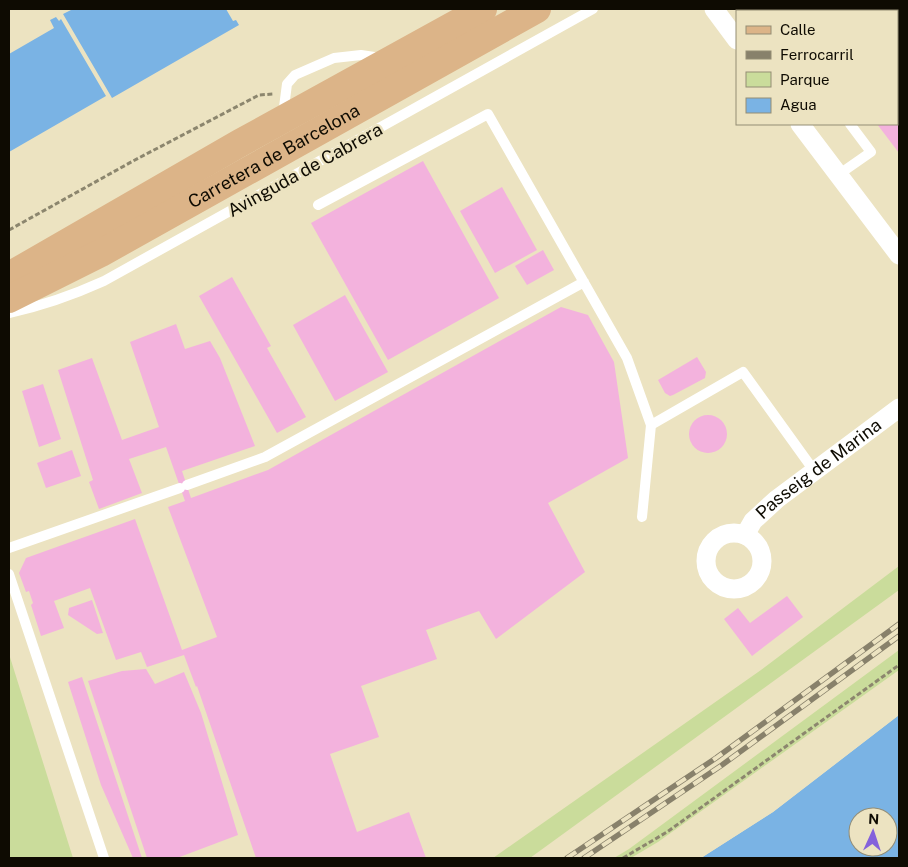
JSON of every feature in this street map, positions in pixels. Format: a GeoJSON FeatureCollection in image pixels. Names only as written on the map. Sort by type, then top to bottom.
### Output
{"type":"FeatureCollection","features":[{"type":"Feature","properties":{"kind":"main road","name":"Carretera de Barcelona"},"geometry":{"type":"LineString","coordinates":[[9,276],[482,9]]}},
{"type":"Feature","properties":{"kind":"main road","name":"Carretera de Barcelona"},"geometry":{"type":"LineString","coordinates":[[9,299],[102,252],[537,9]]}},
{"type":"Feature","properties":{"kind":"street"},"geometry":{"type":"LineString","coordinates":[[714,9],[736,39]]}},
{"type":"Feature","properties":{"kind":"street"},"geometry":{"type":"LineString","coordinates":[[801,125],[899,255]]}},
{"type":"Feature","properties":{"kind":"street","name":"Passeig de Marina"},"geometry":{"type":"LineString","coordinates":[[744,535],[753,521],[777,499],[899,408]]}},
{"type":"Feature","properties":{"kind":"lane","name":"Avinguda de Cabrera"},"geometry":{"type":"LineString","coordinates":[[9,312],[34,307],[70,296],[104,281],[593,9]]}},
{"type":"Feature","properties":{"kind":"lane"},"geometry":{"type":"LineString","coordinates":[[283,120],[287,84],[294,75],[334,58],[361,56],[392,59]]}},
{"type":"Feature","properties":{"kind":"lane"},"geometry":{"type":"LineString","coordinates":[[318,206],[488,114],[627,358],[651,425],[642,516]]}},
{"type":"Feature","properties":{"kind":"lane"},"geometry":{"type":"LineString","coordinates":[[838,175],[871,152],[851,125]]}},
{"type":"Feature","properties":{"kind":"lane"},"geometry":{"type":"LineString","coordinates":[[9,548],[265,457],[584,282]]}},
{"type":"Feature","properties":{"kind":"lane"},"geometry":{"type":"LineString","coordinates":[[651,425],[743,372],[815,472]]}},
{"type":"Feature","properties":{"kind":"lane"},"geometry":{"type":"LineString","coordinates":[[9,574],[104,858]]}},
{"type":"Feature","properties":{"kind":"path"},"geometry":{"type":"LineString","coordinates":[[10,229],[133,161],[259,95],[285,93]]}},
{"type":"Feature","properties":{"kind":"path"},"geometry":{"type":"LineString","coordinates":[[623,858],[667,832],[899,665]]}},
{"type":"Feature","properties":{"kind":"green space"},"geometry":{"type":"Polygon","coordinates":[[[899,566],[899,590],[530,858],[493,858],[761,670],[899,566]]]}},
{"type":"Feature","properties":{"kind":"green space"},"geometry":{"type":"Polygon","coordinates":[[[899,650],[899,670],[658,842],[631,858],[614,858],[629,849],[899,650]]]}},
{"type":"Feature","properties":{"kind":"green space"},"geometry":{"type":"Polygon","coordinates":[[[9,654],[73,858],[9,858],[9,654]]]}},
{"type":"Feature","properties":{"kind":"water"},"geometry":{"type":"Polygon","coordinates":[[[73,9],[226,9],[233,21],[236,20],[239,25],[112,98],[63,14],[73,9]]]}},
{"type":"Feature","properties":{"kind":"water"},"geometry":{"type":"Polygon","coordinates":[[[56,17],[59,21],[61,19],[106,96],[9,152],[9,54],[54,28],[50,20],[56,17]]]}},
{"type":"Feature","properties":{"kind":"water"},"geometry":{"type":"Polygon","coordinates":[[[899,715],[899,858],[701,858],[773,812],[899,715]]]}},
{"type":"Feature","properties":{"kind":"pier"},"geometry":{"type":"Polygon","coordinates":[[[899,713],[899,715],[773,812],[699,858],[772,810],[899,713]]]}},
{"type":"Feature","properties":{"kind":"building"},"geometry":{"type":"Polygon","coordinates":[[[899,9],[899,153],[878,125],[898,125],[898,10],[773,10],[899,9]]]}},
{"type":"Feature","properties":{"kind":"building"},"geometry":{"type":"Polygon","coordinates":[[[423,161],[499,298],[388,360],[311,223],[423,161]]]}},
{"type":"Feature","properties":{"kind":"building"},"geometry":{"type":"Polygon","coordinates":[[[502,187],[537,250],[495,273],[460,211],[502,187]]]}},
{"type":"Feature","properties":{"kind":"building"},"geometry":{"type":"Polygon","coordinates":[[[543,250],[554,270],[527,285],[515,266],[543,250]]]}},
{"type":"Feature","properties":{"kind":"building"},"geometry":{"type":"Polygon","coordinates":[[[232,277],[271,346],[267,348],[306,417],[277,433],[199,296],[232,277]]]}},
{"type":"Feature","properties":{"kind":"building"},"geometry":{"type":"Polygon","coordinates":[[[345,295],[388,372],[335,401],[293,325],[345,295]]]}},
{"type":"Feature","properties":{"kind":"building"},"geometry":{"type":"Polygon","coordinates":[[[561,307],[588,315],[614,362],[628,458],[548,503],[585,572],[496,639],[479,611],[426,630],[437,659],[361,686],[379,737],[330,754],[357,832],[409,812],[426,858],[256,858],[197,686],[184,655],[147,667],[141,652],[116,660],[90,588],[54,601],[64,628],[41,636],[31,605],[33,603],[29,591],[26,592],[19,573],[26,558],[135,519],[182,650],[217,637],[168,507],[185,501],[166,447],[129,459],[142,493],[99,509],[89,482],[93,480],[58,370],[92,358],[122,440],[159,427],[130,342],[176,324],[185,349],[210,341],[220,358],[255,446],[182,471],[191,498],[268,470],[561,307]]]}},
{"type":"Feature","properties":{"kind":"building"},"geometry":{"type":"Polygon","coordinates":[[[697,357],[706,372],[705,378],[673,395],[670,396],[665,393],[658,380],[697,357]]]}},
{"type":"Feature","properties":{"kind":"building"},"geometry":{"type":"Polygon","coordinates":[[[43,384],[61,439],[39,447],[22,391],[43,384]]]}},
{"type":"Feature","properties":{"kind":"building"},"geometry":{"type":"Polygon","coordinates":[[[708,415],[715,416],[721,421],[726,427],[726,441],[721,447],[715,452],[708,453],[701,452],[695,447],[690,441],[689,434],[690,427],[695,421],[701,416],[708,415]]]}},
{"type":"Feature","properties":{"kind":"building"},"geometry":{"type":"Polygon","coordinates":[[[72,450],[81,476],[46,488],[37,463],[72,450]]]}},
{"type":"Feature","properties":{"kind":"building"},"geometry":{"type":"Polygon","coordinates":[[[787,596],[803,617],[752,656],[724,619],[738,608],[750,623],[787,596]]]}},
{"type":"Feature","properties":{"kind":"building"},"geometry":{"type":"Polygon","coordinates":[[[92,600],[103,633],[97,634],[68,615],[69,608],[92,600]]]}},
{"type":"Feature","properties":{"kind":"building"},"geometry":{"type":"Polygon","coordinates":[[[146,669],[155,684],[184,672],[201,713],[238,835],[177,858],[147,858],[88,681],[122,671],[146,669]]]}},
{"type":"Feature","properties":{"kind":"building"},"geometry":{"type":"Polygon","coordinates":[[[82,677],[142,858],[133,858],[101,785],[68,682],[82,677]]]}},
{"type":"Feature","properties":{"kind":"railway"},"geometry":{"type":"LineString","coordinates":[[567,858],[716,758],[899,624]]}},
{"type":"Feature","properties":{"kind":"railway"},"geometry":{"type":"LineString","coordinates":[[584,858],[722,765],[899,636]]}}]}
